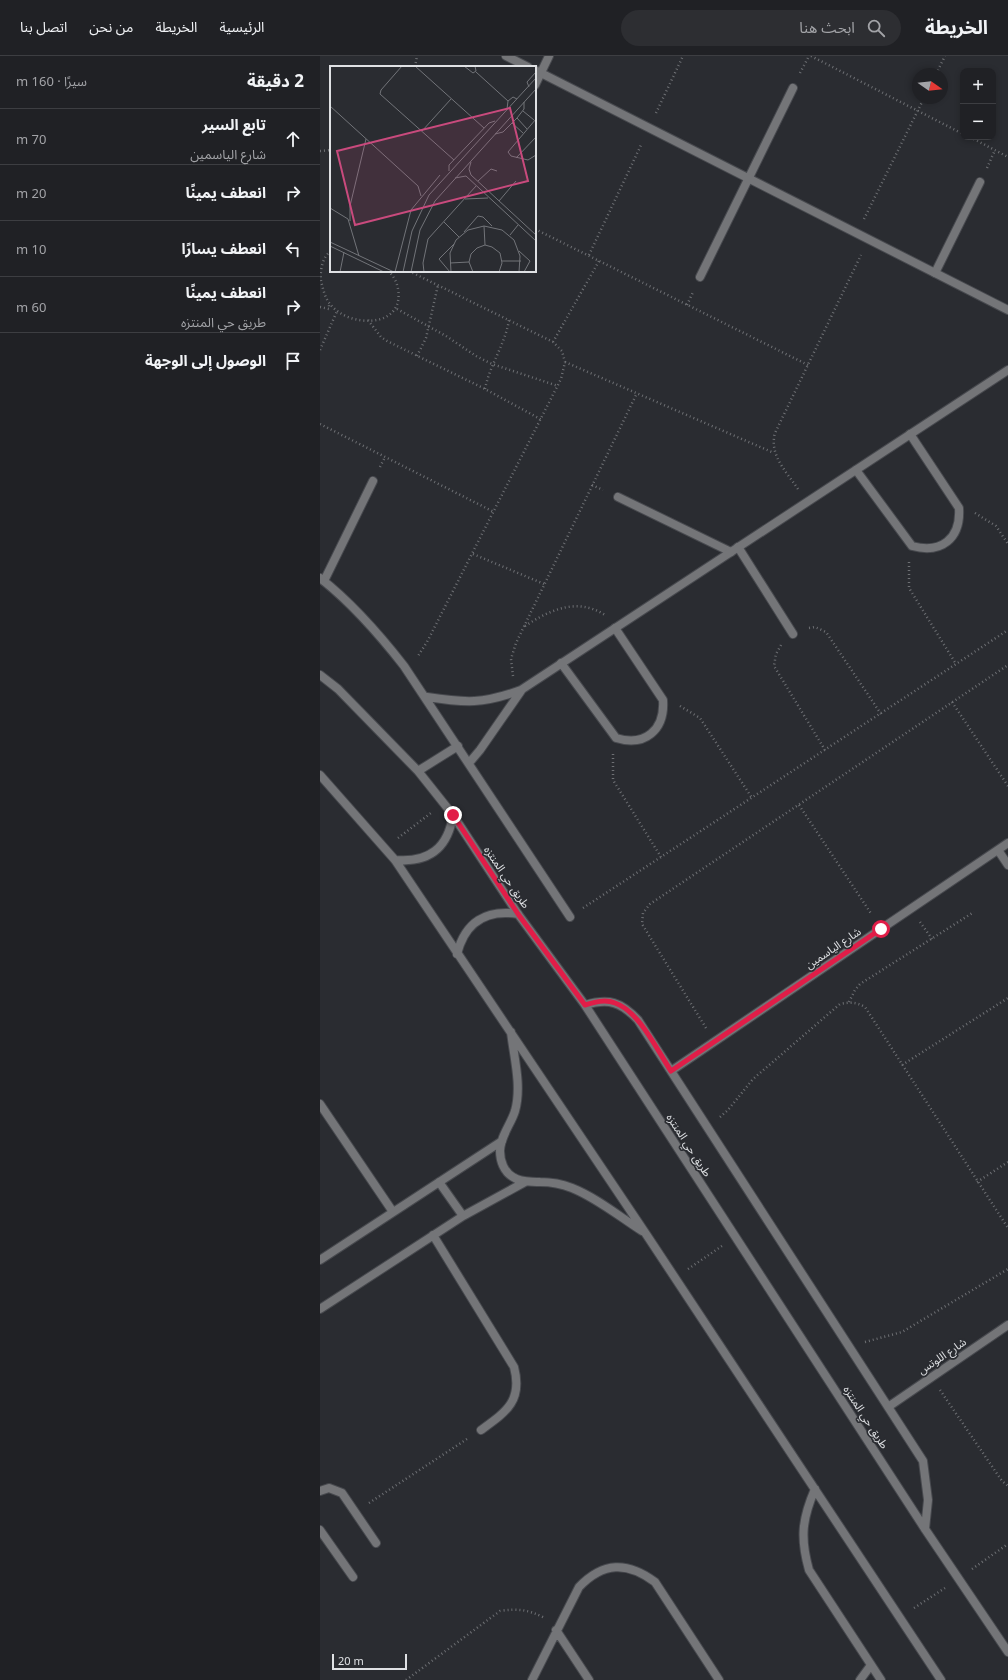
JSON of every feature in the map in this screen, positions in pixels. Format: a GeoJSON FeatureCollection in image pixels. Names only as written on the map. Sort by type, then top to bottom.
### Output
{"type":"FeatureCollection","features":[{"type":"Feature","properties":{"kind":"street"},"geometry":{"type":"LineString","coordinates":[[506,56],[526,66]]}},
{"type":"Feature","properties":{"kind":"street"},"geometry":{"type":"LineString","coordinates":[[549,56],[538,72],[1008,310]]}},
{"type":"Feature","properties":{"kind":"street"},"geometry":{"type":"LineString","coordinates":[[700,277],[793,88]]}},
{"type":"Feature","properties":{"kind":"street"},"geometry":{"type":"LineString","coordinates":[[935,273],[980,182]]}},
{"type":"Feature","properties":{"kind":"street"},"geometry":{"type":"LineString","coordinates":[[427,697],[473,702],[498,699],[521,690],[1008,370]]}},
{"type":"Feature","properties":{"kind":"street"},"geometry":{"type":"LineString","coordinates":[[856,470],[912,546],[928,549],[944,545],[952,538],[957,529],[960,519],[959,508],[910,434]]}},
{"type":"Feature","properties":{"kind":"street"},"geometry":{"type":"LineString","coordinates":[[372,481],[322,579],[380,636],[427,697],[570,917]]}},
{"type":"Feature","properties":{"kind":"street"},"geometry":{"type":"LineString","coordinates":[[618,497],[735,550],[793,634]]}},
{"type":"Feature","properties":{"kind":"street"},"geometry":{"type":"LineString","coordinates":[[561,663],[616,738],[627,741],[647,737],[655,730],[661,721],[663,700],[615,628]]}},
{"type":"Feature","properties":{"kind":"street","name":"طريق حي المنتزه"},"geometry":{"type":"LineString","coordinates":[[320,675],[338,690],[418,770],[453,815],[518,914],[585,1005],[925,1529],[1008,1652]]}},
{"type":"Feature","properties":{"kind":"street"},"geometry":{"type":"LineString","coordinates":[[470,763],[521,690]]}},
{"type":"Feature","properties":{"kind":"street"},"geometry":{"type":"LineString","coordinates":[[418,770],[458,746]]}},
{"type":"Feature","properties":{"kind":"street"},"geometry":{"type":"LineString","coordinates":[[320,775],[395,860],[675,1277],[941,1680]]}},
{"type":"Feature","properties":{"kind":"street"},"geometry":{"type":"LineString","coordinates":[[395,860],[419,860],[440,847],[449,832],[453,815]]}},
{"type":"Feature","properties":{"kind":"street","name":"شارع الياسمين"},"geometry":{"type":"LineString","coordinates":[[671,1071],[1008,843]]}},
{"type":"Feature","properties":{"kind":"street"},"geometry":{"type":"LineString","coordinates":[[998,850],[1008,865]]}},
{"type":"Feature","properties":{"kind":"street"},"geometry":{"type":"LineString","coordinates":[[457,954],[460,942],[474,923],[494,913],[506,912],[518,914]]}},
{"type":"Feature","properties":{"kind":"street"},"geometry":{"type":"LineString","coordinates":[[585,1005],[599,1001],[614,1002],[628,1009],[638,1020],[923,1461],[928,1500],[925,1529]]}},
{"type":"Feature","properties":{"kind":"street"},"geometry":{"type":"LineString","coordinates":[[510,1030],[518,1084],[518,1098],[515,1111],[502,1141],[500,1151],[501,1161],[506,1170],[513,1178],[525,1182],[559,1184],[573,1188],[646,1234]]}},
{"type":"Feature","properties":{"kind":"street"},"geometry":{"type":"LineString","coordinates":[[320,1104],[393,1212]]}},
{"type":"Feature","properties":{"kind":"street"},"geometry":{"type":"LineString","coordinates":[[320,1260],[502,1141]]}},
{"type":"Feature","properties":{"kind":"street"},"geometry":{"type":"LineString","coordinates":[[439,1182],[463,1216]]}},
{"type":"Feature","properties":{"kind":"street"},"geometry":{"type":"LineString","coordinates":[[320,1309],[463,1216],[525,1182]]}},
{"type":"Feature","properties":{"kind":"street"},"geometry":{"type":"LineString","coordinates":[[433,1235],[514,1367],[517,1378],[513,1402],[506,1411],[481,1430]]}},
{"type":"Feature","properties":{"kind":"street","name":"شارع اللوتس"},"geometry":{"type":"LineString","coordinates":[[888,1406],[1008,1325]]}},
{"type":"Feature","properties":{"kind":"street"},"geometry":{"type":"LineString","coordinates":[[320,1491],[330,1488],[342,1493],[376,1543]]}},
{"type":"Feature","properties":{"kind":"street"},"geometry":{"type":"LineString","coordinates":[[815,1489],[806,1510],[802,1530],[803,1550],[809,1570],[881,1680]]}},
{"type":"Feature","properties":{"kind":"street"},"geometry":{"type":"LineString","coordinates":[[320,1530],[353,1577]]}},
{"type":"Feature","properties":{"kind":"street"},"geometry":{"type":"LineString","coordinates":[[532,1680],[556,1630],[580,1587],[589,1577],[602,1570],[616,1567],[630,1568],[643,1573],[655,1582],[719,1680]]}},
{"type":"Feature","properties":{"kind":"street"},"geometry":{"type":"LineString","coordinates":[[556,1630],[589,1680]]}},
{"type":"Feature","properties":{"kind":"street"},"geometry":{"type":"LineString","coordinates":[[860,1680],[871,1665]]}},
{"type":"Feature","properties":{"kind":"path"},"geometry":{"type":"LineString","coordinates":[[414,66],[417,56]]}},
{"type":"Feature","properties":{"kind":"path"},"geometry":{"type":"LineString","coordinates":[[589,256],[683,56]]}},
{"type":"Feature","properties":{"kind":"path"},"geometry":{"type":"LineString","coordinates":[[811,56],[960,132]]}},
{"type":"Feature","properties":{"kind":"path"},"geometry":{"type":"LineString","coordinates":[[939,68],[945,56]]}},
{"type":"Feature","properties":{"kind":"path"},"geometry":{"type":"LineString","coordinates":[[857,234],[921,104]]}},
{"type":"Feature","properties":{"kind":"path"},"geometry":{"type":"LineString","coordinates":[[976,140],[1008,157]]}},
{"type":"Feature","properties":{"kind":"path"},"geometry":{"type":"LineString","coordinates":[[320,151],[330,150]]}},
{"type":"Feature","properties":{"kind":"path"},"geometry":{"type":"LineString","coordinates":[[536,230],[808,365]]}},
{"type":"Feature","properties":{"kind":"path"},"geometry":{"type":"LineString","coordinates":[[807,502],[775,454],[772,443],[775,433],[869,240]]}},
{"type":"Feature","properties":{"kind":"path"},"geometry":{"type":"LineString","coordinates":[[330,252],[325,256],[320,276],[323,289],[329,304],[337,311],[352,319],[368,320],[388,317],[397,309],[399,296],[397,283],[389,272]]}},
{"type":"Feature","properties":{"kind":"path"},"geometry":{"type":"LineString","coordinates":[[553,342],[599,261]]}},
{"type":"Feature","properties":{"kind":"path"},"geometry":{"type":"LineString","coordinates":[[404,666],[417,657],[427,642],[542,420],[558,386],[565,362],[562,351],[553,342],[412,272]]}},
{"type":"Feature","properties":{"kind":"path"},"geometry":{"type":"LineString","coordinates":[[417,356],[426,338],[438,285]]}},
{"type":"Feature","properties":{"kind":"path"},"geometry":{"type":"LineString","coordinates":[[320,307],[329,309],[329,304]]}},
{"type":"Feature","properties":{"kind":"path"},"geometry":{"type":"LineString","coordinates":[[397,309],[429,326],[476,356],[492,364],[558,386]]}},
{"type":"Feature","properties":{"kind":"path"},"geometry":{"type":"LineString","coordinates":[[320,350],[337,311]]}},
{"type":"Feature","properties":{"kind":"path"},"geometry":{"type":"LineString","coordinates":[[368,320],[381,337],[387,341],[485,389],[542,420]]}},
{"type":"Feature","properties":{"kind":"path"},"geometry":{"type":"LineString","coordinates":[[485,389],[492,364],[501,350],[507,334],[509,320]]}},
{"type":"Feature","properties":{"kind":"path"},"geometry":{"type":"LineString","coordinates":[[565,362],[637,392],[775,454]]}},
{"type":"Feature","properties":{"kind":"path"},"geometry":{"type":"LineString","coordinates":[[521,690],[513,676],[511,659],[516,643],[637,392]]}},
{"type":"Feature","properties":{"kind":"path"},"geometry":{"type":"LineString","coordinates":[[320,424],[494,512]]}},
{"type":"Feature","properties":{"kind":"path"},"geometry":{"type":"LineString","coordinates":[[959,508],[978,515],[996,526],[1008,544]]}},
{"type":"Feature","properties":{"kind":"path"},"geometry":{"type":"LineString","coordinates":[[912,546],[909,560],[909,588],[956,664]]}},
{"type":"Feature","properties":{"kind":"path"},"geometry":{"type":"LineString","coordinates":[[473,554],[544,584]]}},
{"type":"Feature","properties":{"kind":"path"},"geometry":{"type":"LineString","coordinates":[[524,627],[542,615],[575,605],[590,607],[604,615],[615,628]]}},
{"type":"Feature","properties":{"kind":"path"},"geometry":{"type":"LineString","coordinates":[[825,750],[774,666],[776,654],[783,643],[793,634],[804,629],[815,627],[826,632],[881,714]]}},
{"type":"Feature","properties":{"kind":"path"},"geometry":{"type":"LineString","coordinates":[[570,917],[1008,630]]}},
{"type":"Feature","properties":{"kind":"path"},"geometry":{"type":"LineString","coordinates":[[714,1042],[642,924],[643,913],[650,904],[1008,665]]}},
{"type":"Feature","properties":{"kind":"path"},"geometry":{"type":"LineString","coordinates":[[663,700],[689,710],[700,718],[752,798]]}},
{"type":"Feature","properties":{"kind":"path"},"geometry":{"type":"LineString","coordinates":[[952,702],[1008,786]]}},
{"type":"Feature","properties":{"kind":"path"},"geometry":{"type":"LineString","coordinates":[[616,738],[611,766],[613,780],[661,857]]}},
{"type":"Feature","properties":{"kind":"path"},"geometry":{"type":"LineString","coordinates":[[384,848],[444,804]]}},
{"type":"Feature","properties":{"kind":"path"},"geometry":{"type":"LineString","coordinates":[[799,805],[881,929]]}},
{"type":"Feature","properties":{"kind":"path"},"geometry":{"type":"LineString","coordinates":[[849,1002],[860,984],[974,912]]}},
{"type":"Feature","properties":{"kind":"path"},"geometry":{"type":"LineString","coordinates":[[927,931],[932,939]]}},
{"type":"Feature","properties":{"kind":"path"},"geometry":{"type":"LineString","coordinates":[[902,1065],[1008,998]]}},
{"type":"Feature","properties":{"kind":"path"},"geometry":{"type":"LineString","coordinates":[[706,1126],[728,1110],[753,1079],[840,1004],[849,1002],[865,1007],[1008,1228]]}},
{"type":"Feature","properties":{"kind":"path"},"geometry":{"type":"LineString","coordinates":[[977,1182],[1008,1162]]}},
{"type":"Feature","properties":{"kind":"path"},"geometry":{"type":"LineString","coordinates":[[675,1277],[736,1237]]}},
{"type":"Feature","properties":{"kind":"path"},"geometry":{"type":"LineString","coordinates":[[850,1349],[862,1343],[888,1337],[913,1327],[1008,1269]]}},
{"type":"Feature","properties":{"kind":"path"},"geometry":{"type":"LineString","coordinates":[[931,1377],[1002,1481],[1008,1486]]}},
{"type":"Feature","properties":{"kind":"path"},"geometry":{"type":"LineString","coordinates":[[355,1512],[481,1430]]}},
{"type":"Feature","properties":{"kind":"path"},"geometry":{"type":"LineString","coordinates":[[406,1680],[500,1611],[516,1609],[532,1611],[546,1619],[556,1630]]}},
{"type":"Feature","properties":{"kind":"route"},"geometry":{"type":"LineString","coordinates":[[453,815],[518,914],[585,1005],[599,1001],[614,1002],[628,1009],[638,1020],[671,1071],[881,929]]}}]}
